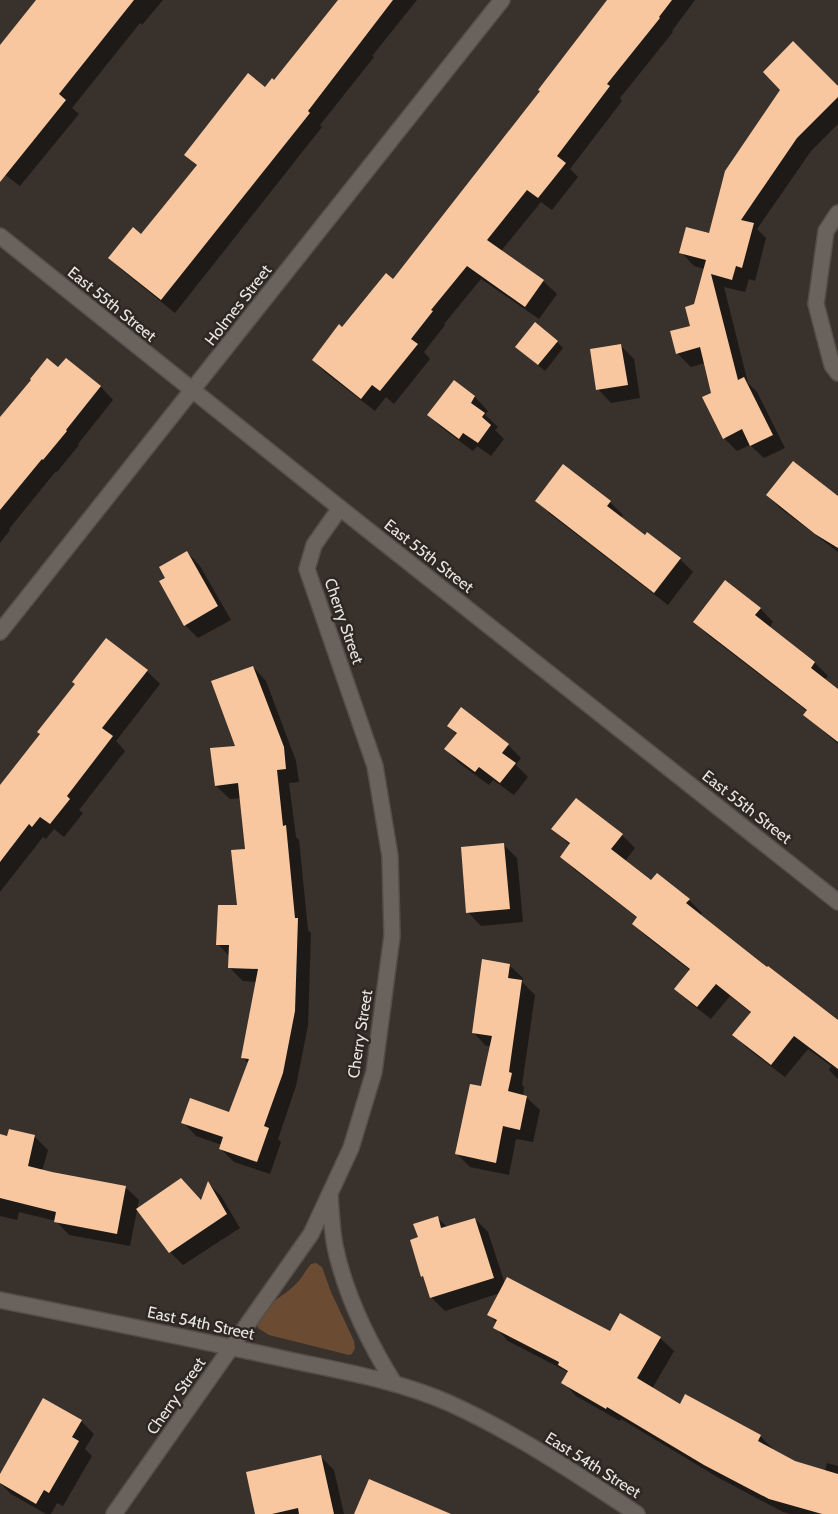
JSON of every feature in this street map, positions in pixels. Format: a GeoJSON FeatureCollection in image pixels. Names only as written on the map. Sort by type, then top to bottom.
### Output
{"type":"FeatureCollection","features":[{"type":"Feature","properties":{"kind":"street","name":"Holmes Street"},"geometry":{"type":"LineString","coordinates":[[0,632],[502,0]]}},
{"type":"Feature","properties":{"kind":"street"},"geometry":{"type":"LineString","coordinates":[[838,213],[826,231],[816,304],[832,365],[838,373]]}},
{"type":"Feature","properties":{"kind":"street","name":"East 55th Street"},"geometry":{"type":"LineString","coordinates":[[0,236],[838,902]]}},
{"type":"Feature","properties":{"kind":"street","name":"Cherry Street"},"geometry":{"type":"LineString","coordinates":[[114,1514],[311,1234],[351,1148],[374,1072],[392,936],[390,856],[375,766],[307,569],[314,545],[340,508]]}},
{"type":"Feature","properties":{"kind":"street"},"geometry":{"type":"LineString","coordinates":[[330,1196],[335,1244],[346,1286],[379,1359],[394,1383]]}},
{"type":"Feature","properties":{"kind":"street","name":"East 54th Street"},"geometry":{"type":"LineString","coordinates":[[0,1300],[394,1383],[448,1403],[520,1440],[638,1514]]}},
{"type":"Feature","properties":{"kind":"shaded area"},"geometry":{"type":"Polygon","coordinates":[[[316,1263],[322,1267],[331,1292],[354,1341],[355,1348],[352,1354],[349,1355],[269,1335],[258,1328],[258,1321],[266,1309],[296,1284],[311,1264],[316,1263]]]}},
{"type":"Feature","properties":{"kind":"building"},"geometry":{"type":"Polygon","coordinates":[[[36,0],[134,0],[59,94],[66,100],[0,182],[0,45],[36,0]]]}},
{"type":"Feature","properties":{"kind":"building"},"geometry":{"type":"Polygon","coordinates":[[[338,0],[393,0],[308,111],[310,113],[161,300],[108,258],[133,227],[141,234],[197,165],[184,155],[248,73],[265,87],[272,78],[274,80],[338,0]]]}},
{"type":"Feature","properties":{"kind":"building"},"geometry":{"type":"Polygon","coordinates":[[[607,0],[672,0],[660,18],[607,84],[610,86],[557,156],[566,163],[538,198],[527,190],[487,240],[544,280],[525,307],[467,266],[431,310],[433,311],[411,339],[418,344],[380,391],[372,385],[361,399],[312,360],[339,324],[342,327],[386,273],[393,279],[540,91],[538,90],[607,0]]]}},
{"type":"Feature","properties":{"kind":"building"},"geometry":{"type":"Polygon","coordinates":[[[793,41],[838,86],[838,97],[797,138],[741,220],[754,223],[742,268],[736,266],[732,280],[711,274],[738,380],[744,377],[773,435],[750,446],[742,429],[723,439],[702,397],[711,393],[700,347],[676,354],[670,331],[690,326],[685,307],[694,304],[706,260],[679,253],[686,227],[709,233],[725,171],[780,90],[763,72],[793,41]]]}},
{"type":"Feature","properties":{"kind":"building"},"geometry":{"type":"Polygon","coordinates":[[[535,322],[558,341],[538,365],[515,347],[535,322]]]}},
{"type":"Feature","properties":{"kind":"building"},"geometry":{"type":"Polygon","coordinates":[[[621,344],[628,385],[596,390],[590,349],[621,344]]]}},
{"type":"Feature","properties":{"kind":"building"},"geometry":{"type":"Polygon","coordinates":[[[47,358],[58,367],[66,358],[101,386],[67,431],[0,510],[0,417],[47,358]]]}},
{"type":"Feature","properties":{"kind":"building"},"geometry":{"type":"Polygon","coordinates":[[[454,380],[475,396],[471,403],[485,413],[482,417],[491,425],[478,443],[463,433],[459,439],[427,415],[454,380]]]}},
{"type":"Feature","properties":{"kind":"building"},"geometry":{"type":"Polygon","coordinates":[[[793,461],[838,496],[838,548],[815,534],[766,495],[793,461]]]}},
{"type":"Feature","properties":{"kind":"building"},"geometry":{"type":"Polygon","coordinates":[[[563,464],[611,501],[607,506],[645,535],[647,532],[681,558],[654,593],[535,501],[563,464]]]}},
{"type":"Feature","properties":{"kind":"building"},"geometry":{"type":"Polygon","coordinates":[[[187,551],[218,606],[184,626],[159,581],[165,578],[159,567],[187,551]]]}},
{"type":"Feature","properties":{"kind":"building"},"geometry":{"type":"Polygon","coordinates":[[[725,580],[761,608],[755,615],[815,662],[811,668],[838,689],[838,742],[803,715],[807,710],[693,622],[725,580]]]}},
{"type":"Feature","properties":{"kind":"building"},"geometry":{"type":"Polygon","coordinates":[[[106,638],[148,670],[102,728],[113,736],[67,796],[70,799],[50,824],[40,817],[32,827],[29,824],[0,862],[0,785],[40,734],[37,732],[75,684],[72,682],[106,638]]]}},
{"type":"Feature","properties":{"kind":"building"},"geometry":{"type":"Polygon","coordinates":[[[253,666],[284,747],[286,769],[277,770],[283,826],[286,825],[295,918],[298,918],[295,1011],[283,1073],[264,1126],[269,1128],[257,1162],[219,1149],[223,1137],[181,1123],[190,1098],[229,1112],[249,1059],[241,1058],[258,969],[228,968],[229,945],[216,945],[218,905],[237,905],[231,850],[245,849],[238,783],[215,786],[210,748],[235,746],[211,681],[253,666]]]}},
{"type":"Feature","properties":{"kind":"building"},"geometry":{"type":"Polygon","coordinates":[[[461,707],[509,744],[502,753],[516,763],[500,783],[479,767],[475,772],[444,749],[457,733],[447,726],[461,707]]]}},
{"type":"Feature","properties":{"kind":"building"},"geometry":{"type":"Polygon","coordinates":[[[576,798],[623,834],[611,849],[651,880],[657,873],[690,899],[686,903],[838,1020],[838,1069],[794,1036],[771,1065],[732,1035],[751,1012],[716,984],[697,1007],[674,989],[690,969],[632,924],[637,917],[560,857],[570,843],[551,829],[576,798]]]}},
{"type":"Feature","properties":{"kind":"building"},"geometry":{"type":"Polygon","coordinates":[[[504,843],[510,909],[466,913],[461,847],[504,843]]]}},
{"type":"Feature","properties":{"kind":"building"},"geometry":{"type":"Polygon","coordinates":[[[482,959],[510,964],[508,978],[522,980],[509,1072],[512,1073],[508,1091],[527,1096],[520,1130],[503,1126],[496,1163],[455,1154],[470,1084],[481,1086],[492,1036],[472,1033],[482,959]]]}},
{"type":"Feature","properties":{"kind":"building"},"geometry":{"type":"Polygon","coordinates":[[[9,1129],[35,1135],[28,1166],[126,1186],[117,1234],[54,1222],[56,1212],[0,1198],[0,1134],[7,1136],[9,1129]]]}},
{"type":"Feature","properties":{"kind":"building"},"geometry":{"type":"Polygon","coordinates":[[[181,1178],[201,1200],[208,1181],[227,1214],[169,1253],[136,1209],[181,1178]]]}},
{"type":"Feature","properties":{"kind":"building"},"geometry":{"type":"Polygon","coordinates":[[[438,1216],[441,1228],[475,1218],[494,1278],[430,1298],[423,1276],[421,1277],[410,1240],[418,1237],[413,1224],[438,1216]]]}},
{"type":"Feature","properties":{"kind":"building"},"geometry":{"type":"Polygon","coordinates":[[[507,1277],[610,1331],[620,1313],[661,1337],[637,1378],[680,1404],[685,1394],[761,1435],[758,1441],[795,1461],[838,1474],[838,1514],[822,1514],[769,1499],[704,1465],[607,1407],[606,1409],[561,1383],[568,1371],[558,1365],[559,1362],[493,1328],[497,1320],[487,1315],[507,1277]]]}},
{"type":"Feature","properties":{"kind":"building"},"geometry":{"type":"Polygon","coordinates":[[[43,1398],[82,1420],[72,1437],[79,1441],[49,1493],[44,1490],[36,1504],[0,1483],[0,1474],[43,1398]]]}},
{"type":"Feature","properties":{"kind":"building"},"geometry":{"type":"Polygon","coordinates":[[[321,1455],[334,1514],[299,1514],[298,1508],[272,1514],[255,1514],[246,1472],[321,1455]]]}},
{"type":"Feature","properties":{"kind":"building"},"geometry":{"type":"Polygon","coordinates":[[[369,1479],[451,1514],[354,1514],[369,1479]]]}}]}
